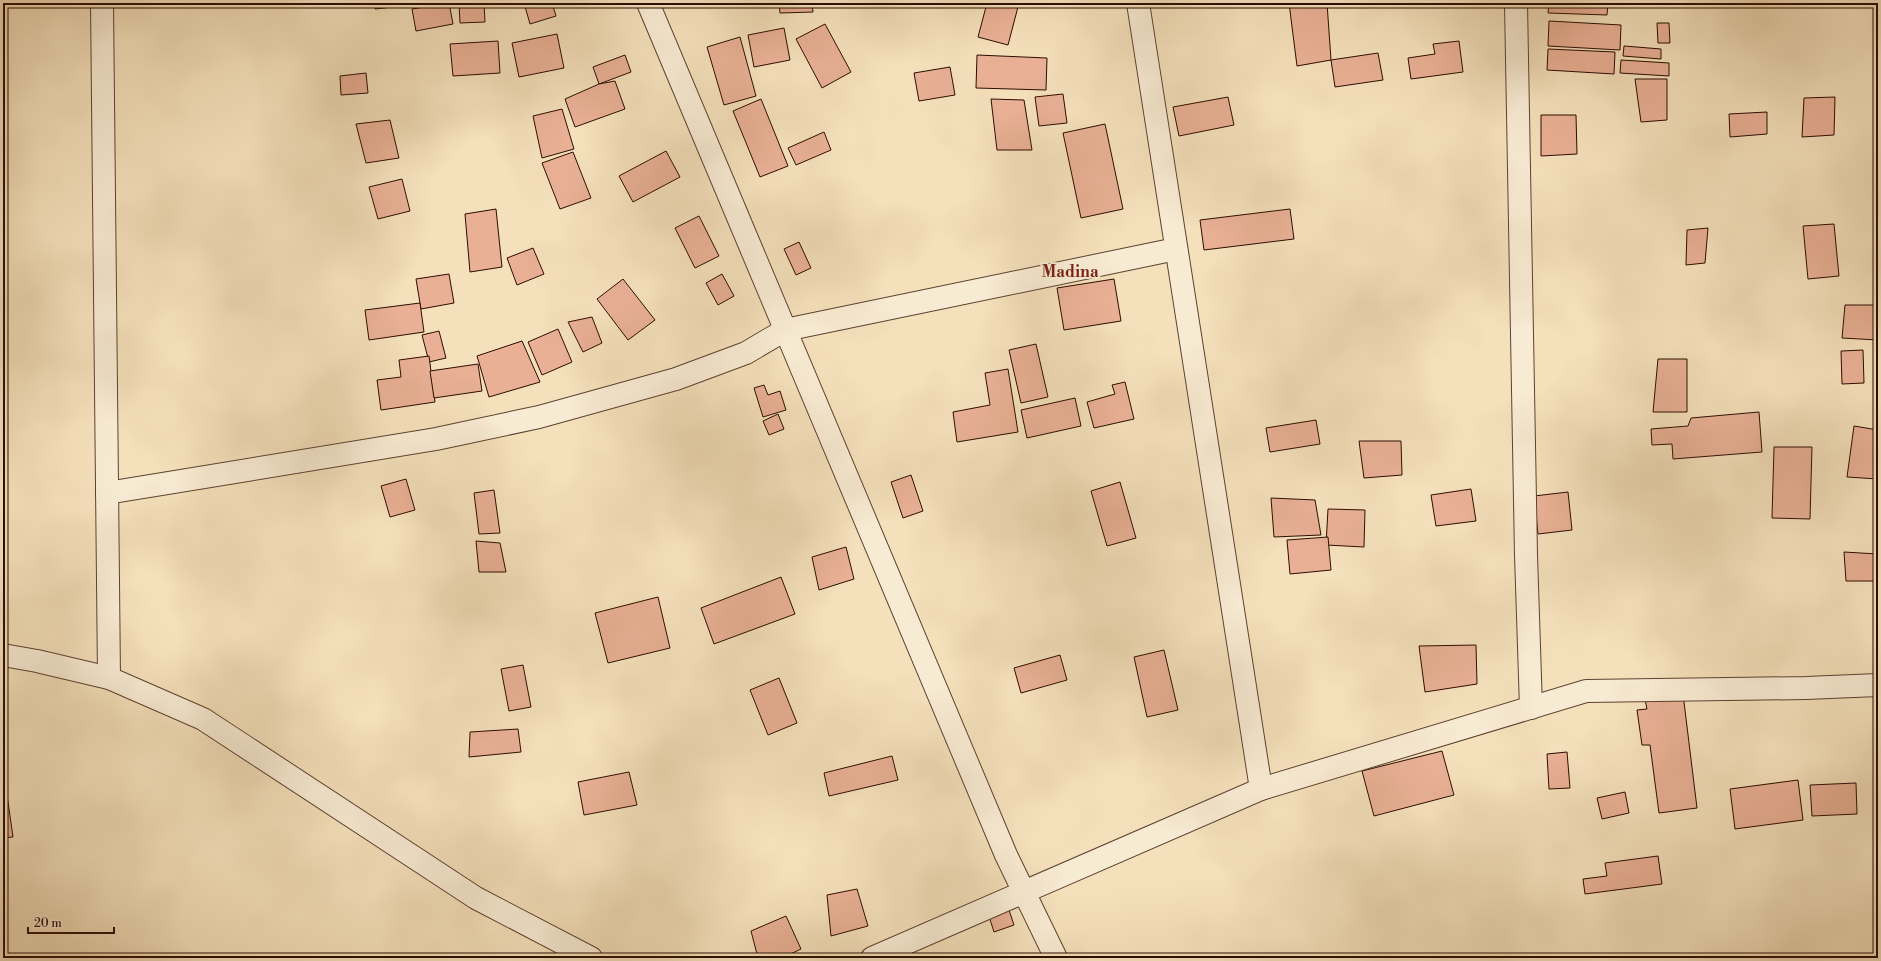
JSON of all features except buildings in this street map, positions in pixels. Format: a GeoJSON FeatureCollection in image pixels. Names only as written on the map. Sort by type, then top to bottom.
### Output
{"type":"FeatureCollection","features":[{"type":"Feature","properties":{"kind":"street"},"geometry":{"type":"LineString","coordinates":[[102,3],[109,678]]}},
{"type":"Feature","properties":{"kind":"street"},"geometry":{"type":"LineString","coordinates":[[648,3],[1000,840],[1056,958]]}},
{"type":"Feature","properties":{"kind":"street"},"geometry":{"type":"LineString","coordinates":[[1138,3],[1261,789]]}},
{"type":"Feature","properties":{"kind":"street"},"geometry":{"type":"LineString","coordinates":[[1516,3],[1526,547],[1531,708]]}},
{"type":"Feature","properties":{"kind":"street"},"geometry":{"type":"LineString","coordinates":[[106,493],[436,439],[539,417],[676,379],[746,353],[785,330],[1176,249]]}},
{"type":"Feature","properties":{"kind":"street"},"geometry":{"type":"LineString","coordinates":[[3,655],[37,660],[109,678],[203,719],[476,898],[591,958]]}},
{"type":"Feature","properties":{"kind":"street"},"geometry":{"type":"LineString","coordinates":[[872,958],[1261,789],[1586,691],[1806,688],[1878,685]]}},
{"type":"Feature","properties":{"kind":"district","name":"Madina"},"geometry":{"type":"Point","coordinates":[1070,272]}}]}
